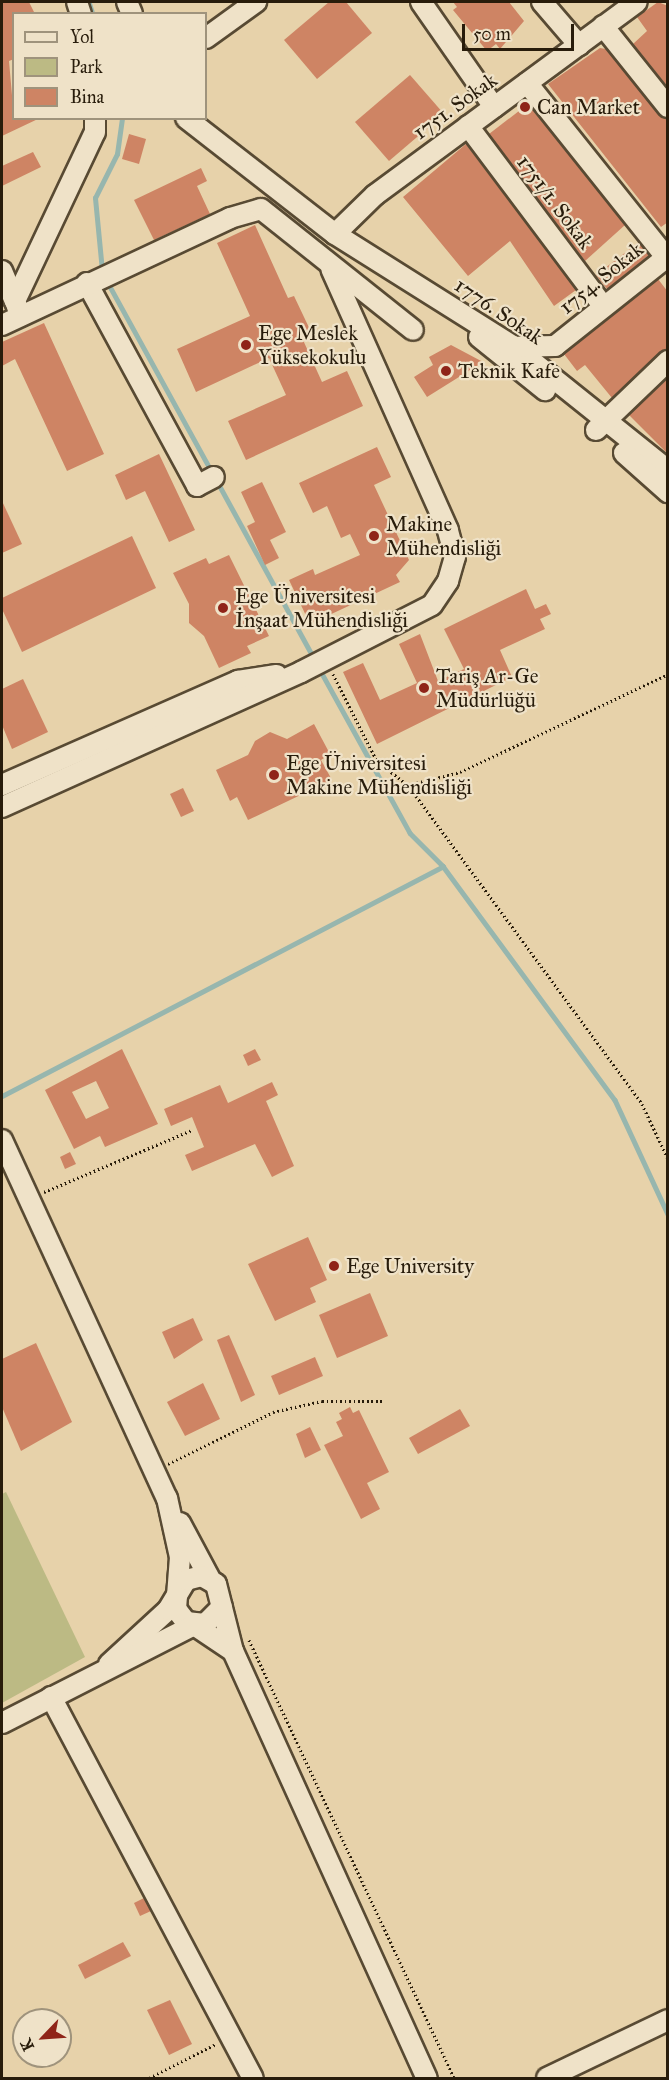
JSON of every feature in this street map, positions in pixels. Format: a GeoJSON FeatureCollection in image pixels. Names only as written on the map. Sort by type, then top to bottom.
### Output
{"type":"FeatureCollection","features":[{"type":"Feature","properties":{"kind":"street"},"geometry":{"type":"LineString","coordinates":[[207,37],[256,2]]}},
{"type":"Feature","properties":{"kind":"street"},"geometry":{"type":"LineString","coordinates":[[420,2],[494,107]]}},
{"type":"Feature","properties":{"kind":"street"},"geometry":{"type":"LineString","coordinates":[[542,2],[579,45]]}},
{"type":"Feature","properties":{"kind":"street","name":"1751. Sokak"},"geometry":{"type":"LineString","coordinates":[[335,234],[375,195],[637,2]]}},
{"type":"Feature","properties":{"kind":"street"},"geometry":{"type":"LineString","coordinates":[[603,26],[668,107]]}},
{"type":"Feature","properties":{"kind":"street"},"geometry":{"type":"LineString","coordinates":[[527,83],[667,257]]}},
{"type":"Feature","properties":{"kind":"street"},"geometry":{"type":"LineString","coordinates":[[2,325],[18,309],[95,132],[95,120]]}},
{"type":"Feature","properties":{"kind":"street","name":"1776. Sokak"},"geometry":{"type":"LineString","coordinates":[[189,120],[335,234],[416,284],[431,305],[505,349],[600,426],[668,492]]}},
{"type":"Feature","properties":{"kind":"street","name":"1751/1. Sokak"},"geometry":{"type":"LineString","coordinates":[[468,126],[603,306]]}},
{"type":"Feature","properties":{"kind":"street"},"geometry":{"type":"LineString","coordinates":[[18,309],[96,278],[231,218],[261,209],[331,269],[413,330]]}},
{"type":"Feature","properties":{"kind":"street","name":"1754. Sokak"},"geometry":{"type":"LineString","coordinates":[[505,349],[555,346],[667,257]]}},
{"type":"Feature","properties":{"kind":"street"},"geometry":{"type":"LineString","coordinates":[[2,785],[72,764],[148,731],[238,681],[314,665],[432,604],[448,582],[454,557],[448,530],[331,269]]}},
{"type":"Feature","properties":{"kind":"street"},"geometry":{"type":"LineString","coordinates":[[2,271],[18,309]]}},
{"type":"Feature","properties":{"kind":"street"},"geometry":{"type":"LineString","coordinates":[[96,278],[196,486],[214,477]]}},
{"type":"Feature","properties":{"kind":"street"},"geometry":{"type":"LineString","coordinates":[[600,426],[668,361]]}},
{"type":"Feature","properties":{"kind":"street","name":"1776. Sokak"},"geometry":{"type":"LineString","coordinates":[[600,426],[667,468]]}},
{"type":"Feature","properties":{"kind":"street"},"geometry":{"type":"LineString","coordinates":[[2,807],[72,764]]}},
{"type":"Feature","properties":{"kind":"street"},"geometry":{"type":"LineString","coordinates":[[2,1140],[167,1498],[210,1579],[221,1591],[222,1607],[233,1651],[427,2079]]}},
{"type":"Feature","properties":{"kind":"street"},"geometry":{"type":"LineString","coordinates":[[167,1498],[180,1557],[176,1609],[194,1625],[233,1651]]}},
{"type":"Feature","properties":{"kind":"street"},"geometry":{"type":"LineString","coordinates":[[109,1664],[168,1610],[177,1590],[193,1577],[210,1579]]}},
{"type":"Feature","properties":{"kind":"street"},"geometry":{"type":"LineString","coordinates":[[2,1723],[109,1664],[194,1625],[213,1621],[222,1607]]}},
{"type":"Feature","properties":{"kind":"street"},"geometry":{"type":"LineString","coordinates":[[51,1697],[253,2079]]}},
{"type":"Feature","properties":{"kind":"street"},"geometry":{"type":"LineString","coordinates":[[547,2079],[668,2020]]}},
{"type":"Feature","properties":{"kind":"path"},"geometry":{"type":"LineString","coordinates":[[314,665],[377,761],[408,785],[642,1104],[668,1159]]}},
{"type":"Feature","properties":{"kind":"path"},"geometry":{"type":"LineString","coordinates":[[408,785],[460,772],[668,674]]}},
{"type":"Feature","properties":{"kind":"path"},"geometry":{"type":"LineString","coordinates":[[29,1198],[192,1130]]}},
{"type":"Feature","properties":{"kind":"path"},"geometry":{"type":"LineString","coordinates":[[156,1470],[273,1412],[322,1401],[385,1401]]}},
{"type":"Feature","properties":{"kind":"path"},"geometry":{"type":"LineString","coordinates":[[228,1630],[248,1638],[454,2079]]}},
{"type":"Feature","properties":{"kind":"path"},"geometry":{"type":"LineString","coordinates":[[149,2079],[229,2037]]}},
{"type":"Feature","properties":{"kind":"green space"},"geometry":{"type":"Polygon","coordinates":[[[6,1492],[85,1657],[2,1703],[2,1494],[6,1492]]]}},
{"type":"Feature","properties":{"kind":"building"},"geometry":{"type":"Polygon","coordinates":[[[2,2],[29,2],[34,12],[12,12],[12,60],[9,61],[12,120],[36,120],[2,136],[2,2]]]}},
{"type":"Feature","properties":{"kind":"building"},"geometry":{"type":"Polygon","coordinates":[[[329,2],[346,2],[372,33],[317,79],[284,40],[329,2]]]}},
{"type":"Feature","properties":{"kind":"building"},"geometry":{"type":"Polygon","coordinates":[[[453,2],[509,2],[524,21],[500,49],[496,44],[487,51],[453,10],[457,7],[453,2]]]}},
{"type":"Feature","properties":{"kind":"building"},"geometry":{"type":"Polygon","coordinates":[[[658,2],[668,6],[668,87],[633,44],[647,31],[637,17],[658,2]]]}},
{"type":"Feature","properties":{"kind":"building"},"geometry":{"type":"Polygon","coordinates":[[[600,48],[606,49],[659,115],[668,119],[668,222],[661,227],[548,84],[600,48]]]}},
{"type":"Feature","properties":{"kind":"building"},"geometry":{"type":"Polygon","coordinates":[[[410,75],[444,114],[389,161],[355,122],[410,75]]]}},
{"type":"Feature","properties":{"kind":"building"},"geometry":{"type":"Polygon","coordinates":[[[528,104],[625,225],[585,261],[489,134],[528,104]]]}},
{"type":"Feature","properties":{"kind":"building"},"geometry":{"type":"Polygon","coordinates":[[[129,134],[146,139],[139,164],[122,159],[129,134]]]}},
{"type":"Feature","properties":{"kind":"building"},"geometry":{"type":"Polygon","coordinates":[[[466,144],[576,290],[554,306],[510,241],[468,276],[403,197],[466,144]]]}},
{"type":"Feature","properties":{"kind":"building"},"geometry":{"type":"Polygon","coordinates":[[[33,152],[41,167],[2,186],[2,166],[33,152]]]}},
{"type":"Feature","properties":{"kind":"building"},"geometry":{"type":"Polygon","coordinates":[[[201,168],[207,181],[197,186],[210,214],[154,240],[134,200],[201,168]]]}},
{"type":"Feature","properties":{"kind":"building","name":"Ege Meslek Yüksekokulu"},"geometry":{"type":"Polygon","coordinates":[[[255,225],[288,298],[294,296],[313,336],[303,340],[322,382],[347,371],[363,406],[246,460],[228,421],[286,395],[269,358],[196,392],[177,349],[250,316],[217,243],[255,225]]]}},
{"type":"Feature","properties":{"kind":"building"},"geometry":{"type":"Polygon","coordinates":[[[639,242],[649,255],[607,289],[596,275],[639,242]]]}},
{"type":"Feature","properties":{"kind":"building"},"geometry":{"type":"Polygon","coordinates":[[[658,279],[668,292],[668,349],[612,398],[585,365],[577,371],[564,354],[658,279]]]}},
{"type":"Feature","properties":{"kind":"building"},"geometry":{"type":"Polygon","coordinates":[[[44,323],[104,454],[67,471],[15,359],[2,366],[2,342],[44,323]]]}},
{"type":"Feature","properties":{"kind":"building","name":"Teknik Kafe"},"geometry":{"type":"Polygon","coordinates":[[[451,345],[483,362],[427,397],[414,377],[433,365],[429,357],[451,345]]]}},
{"type":"Feature","properties":{"kind":"building"},"geometry":{"type":"Polygon","coordinates":[[[668,378],[668,454],[629,415],[668,378]]]}},
{"type":"Feature","properties":{"kind":"building","name":"Makine Mühendisliği"},"geometry":{"type":"Polygon","coordinates":[[[377,447],[391,477],[374,485],[409,560],[396,575],[400,582],[310,624],[289,580],[313,569],[315,575],[360,555],[350,534],[341,538],[327,506],[313,513],[299,483],[377,447]]]}},
{"type":"Feature","properties":{"kind":"building"},"geometry":{"type":"Polygon","coordinates":[[[159,454],[195,530],[169,542],[145,491],[126,500],[115,475],[159,454]]]}},
{"type":"Feature","properties":{"kind":"building"},"geometry":{"type":"Polygon","coordinates":[[[262,482],[286,532],[270,540],[279,558],[265,565],[247,526],[255,522],[241,492],[262,482]]]}},
{"type":"Feature","properties":{"kind":"building"},"geometry":{"type":"Polygon","coordinates":[[[2,501],[22,544],[2,553],[2,501]]]}},
{"type":"Feature","properties":{"kind":"building"},"geometry":{"type":"Polygon","coordinates":[[[132,536],[156,588],[22,652],[2,609],[2,598],[132,536]]]}},
{"type":"Feature","properties":{"kind":"building","name":"Ege Üniversitesi İnşaat Mühendisliği"},"geometry":{"type":"Polygon","coordinates":[[[229,555],[269,636],[247,646],[251,653],[219,668],[204,636],[189,623],[189,604],[173,573],[206,558],[209,564],[229,555]]]}},
{"type":"Feature","properties":{"kind":"building"},"geometry":{"type":"Polygon","coordinates":[[[526,589],[535,609],[546,604],[551,614],[540,619],[545,629],[500,650],[512,677],[377,744],[343,672],[363,663],[380,700],[417,683],[399,644],[420,634],[438,681],[464,669],[444,629],[526,589]]]}},
{"type":"Feature","properties":{"kind":"building"},"geometry":{"type":"Polygon","coordinates":[[[23,679],[48,732],[12,749],[2,725],[2,689],[23,679]]]}},
{"type":"Feature","properties":{"kind":"building","name":"Ege Üniversitesi Makine Mühendisliği"},"geometry":{"type":"Polygon","coordinates":[[[314,724],[330,754],[321,760],[332,780],[248,820],[237,797],[230,801],[216,770],[248,755],[255,741],[270,732],[287,739],[314,724]]]}},
{"type":"Feature","properties":{"kind":"building"},"geometry":{"type":"Polygon","coordinates":[[[183,788],[194,811],[181,817],[170,794],[183,788]]]}},
{"type":"Feature","properties":{"kind":"building"},"geometry":{"type":"Polygon","coordinates":[[[122,1049],[158,1124],[105,1147],[100,1136],[74,1149],[45,1090],[122,1049]],[[96,1081],[72,1092],[86,1119],[109,1108],[96,1081]]]}},
{"type":"Feature","properties":{"kind":"building"},"geometry":{"type":"Polygon","coordinates":[[[255,1049],[261,1060],[248,1066],[243,1055],[255,1049]]]}},
{"type":"Feature","properties":{"kind":"building"},"geometry":{"type":"Polygon","coordinates":[[[272,1082],[278,1095],[266,1101],[294,1166],[272,1177],[255,1144],[192,1171],[185,1155],[204,1147],[192,1117],[171,1126],[164,1109],[220,1085],[228,1103],[272,1082]]]}},
{"type":"Feature","properties":{"kind":"building"},"geometry":{"type":"Polygon","coordinates":[[[70,1152],[76,1164],[65,1169],[60,1157],[70,1152]]]}},
{"type":"Feature","properties":{"kind":"building"},"geometry":{"type":"Polygon","coordinates":[[[308,1237],[327,1280],[310,1288],[316,1302],[275,1321],[248,1264],[308,1237]]]}},
{"type":"Feature","properties":{"kind":"building"},"geometry":{"type":"Polygon","coordinates":[[[370,1293],[388,1336],[337,1358],[319,1315],[370,1293]]]}},
{"type":"Feature","properties":{"kind":"building"},"geometry":{"type":"Polygon","coordinates":[[[193,1318],[203,1340],[174,1359],[162,1332],[193,1318]]]}},
{"type":"Feature","properties":{"kind":"building"},"geometry":{"type":"Polygon","coordinates":[[[229,1335],[255,1395],[241,1402],[217,1340],[229,1335]]]}},
{"type":"Feature","properties":{"kind":"building"},"geometry":{"type":"Polygon","coordinates":[[[36,1343],[72,1422],[21,1451],[2,1407],[2,1359],[36,1343]]]}},
{"type":"Feature","properties":{"kind":"building"},"geometry":{"type":"Polygon","coordinates":[[[315,1357],[323,1376],[279,1395],[271,1376],[315,1357]]]}},
{"type":"Feature","properties":{"kind":"building"},"geometry":{"type":"Polygon","coordinates":[[[203,1383],[220,1419],[185,1436],[167,1402],[203,1383]]]}},
{"type":"Feature","properties":{"kind":"building"},"geometry":{"type":"Polygon","coordinates":[[[350,1407],[353,1413],[359,1410],[389,1472],[367,1483],[380,1509],[361,1519],[324,1445],[343,1436],[336,1422],[342,1419],[339,1413],[350,1407]]]}},
{"type":"Feature","properties":{"kind":"building"},"geometry":{"type":"Polygon","coordinates":[[[460,1409],[470,1426],[418,1454],[409,1438],[460,1409]]]}},
{"type":"Feature","properties":{"kind":"building"},"geometry":{"type":"Polygon","coordinates":[[[310,1427],[321,1450],[305,1458],[296,1434],[310,1427]]]}},
{"type":"Feature","properties":{"kind":"building"},"geometry":{"type":"Polygon","coordinates":[[[144,1898],[151,1911],[140,1916],[134,1903],[144,1898]]]}},
{"type":"Feature","properties":{"kind":"building"},"geometry":{"type":"Polygon","coordinates":[[[123,1942],[131,1956],[85,1979],[78,1965],[123,1942]]]}},
{"type":"Feature","properties":{"kind":"building"},"geometry":{"type":"Polygon","coordinates":[[[170,2000],[192,2044],[169,2055],[147,2010],[170,2000]]]}},
{"type":"Feature","properties":{"kind":"waterway"},"geometry":{"type":"LineString","coordinates":[[89,2],[92,12]]}},
{"type":"Feature","properties":{"kind":"waterway"},"geometry":{"type":"LineString","coordinates":[[102,271],[95,198],[117,154],[122,120]]}},
{"type":"Feature","properties":{"kind":"waterway"},"geometry":{"type":"LineString","coordinates":[[107,281],[213,474]]}},
{"type":"Feature","properties":{"kind":"waterway"},"geometry":{"type":"LineString","coordinates":[[217,481],[315,660]]}},
{"type":"Feature","properties":{"kind":"waterway"},"geometry":{"type":"LineString","coordinates":[[319,668],[410,833],[443,866],[615,1100],[668,1214]]}},
{"type":"Feature","properties":{"kind":"waterway"},"geometry":{"type":"LineString","coordinates":[[2,1096],[443,866]]}},
{"type":"Feature","properties":{"kind":"place","name":"Can Market"},"geometry":{"type":"Point","coordinates":[525,107]}},
{"type":"Feature","properties":{"kind":"place","name":"Ege Meslek Yüksekokulu"},"geometry":{"type":"Point","coordinates":[246,345]}},
{"type":"Feature","properties":{"kind":"place","name":"Teknik Kafe"},"geometry":{"type":"Point","coordinates":[446,371]}},
{"type":"Feature","properties":{"kind":"place","name":"Makine Mühendisliği"},"geometry":{"type":"Point","coordinates":[374,536]}},
{"type":"Feature","properties":{"kind":"place","name":"Ege Üniversitesi İnşaat Mühendisliği"},"geometry":{"type":"Point","coordinates":[223,608]}},
{"type":"Feature","properties":{"kind":"place","name":"Tariş Ar-Ge Müdürlüğü"},"geometry":{"type":"Point","coordinates":[424,688]}},
{"type":"Feature","properties":{"kind":"place","name":"Ege Üniversitesi Makine Mühendisliği"},"geometry":{"type":"Point","coordinates":[274,775]}},
{"type":"Feature","properties":{"kind":"place","name":"Ege University"},"geometry":{"type":"Point","coordinates":[334,1266]}}]}
